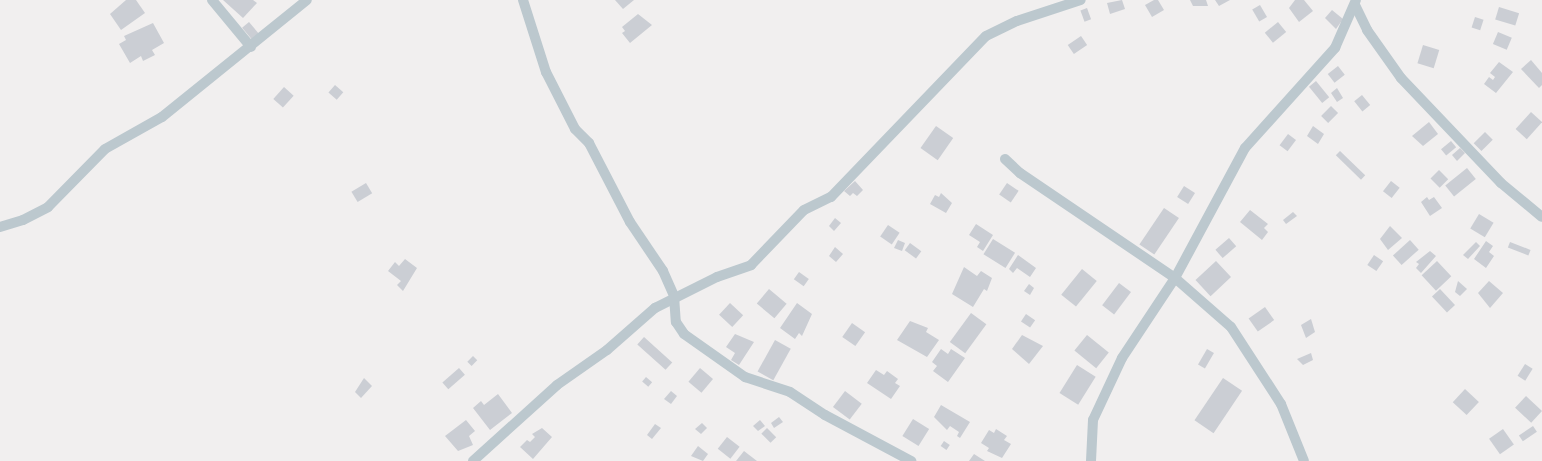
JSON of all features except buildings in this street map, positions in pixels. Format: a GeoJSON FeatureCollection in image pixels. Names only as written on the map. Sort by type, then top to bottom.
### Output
{"type":"FeatureCollection","features":[{"type":"Feature","properties":{"kind":"street"},"geometry":{"type":"LineString","coordinates":[[212,0],[250,46]]}},
{"type":"Feature","properties":{"kind":"street"},"geometry":{"type":"LineString","coordinates":[[0,226],[23,220],[48,207],[105,149],[162,117],[307,0]]}},
{"type":"Feature","properties":{"kind":"street"},"geometry":{"type":"LineString","coordinates":[[523,0],[546,72],[575,129],[590,143],[630,222],[663,271],[674,296],[676,322],[684,334],[745,377],[796,395],[825,415],[911,461]]}},
{"type":"Feature","properties":{"kind":"street"},"geometry":{"type":"LineString","coordinates":[[473,461],[557,385],[606,350],[655,308],[674,296],[751,265],[804,210],[831,197],[986,36],[1017,20],[1081,0]]}},
{"type":"Feature","properties":{"kind":"street"},"geometry":{"type":"LineString","coordinates":[[1356,3],[1367,30],[1401,78],[1495,178],[1542,217]]}},
{"type":"Feature","properties":{"kind":"street"},"geometry":{"type":"LineString","coordinates":[[1091,461],[1093,420],[1101,400],[1144,322],[1175,278],[1220,190],[1249,143],[1335,48],[1356,3]]}},
{"type":"Feature","properties":{"kind":"street"},"geometry":{"type":"LineString","coordinates":[[1004,159],[1020,173],[1175,278],[1231,327],[1253,357],[1285,413],[1304,461]]}}]}
